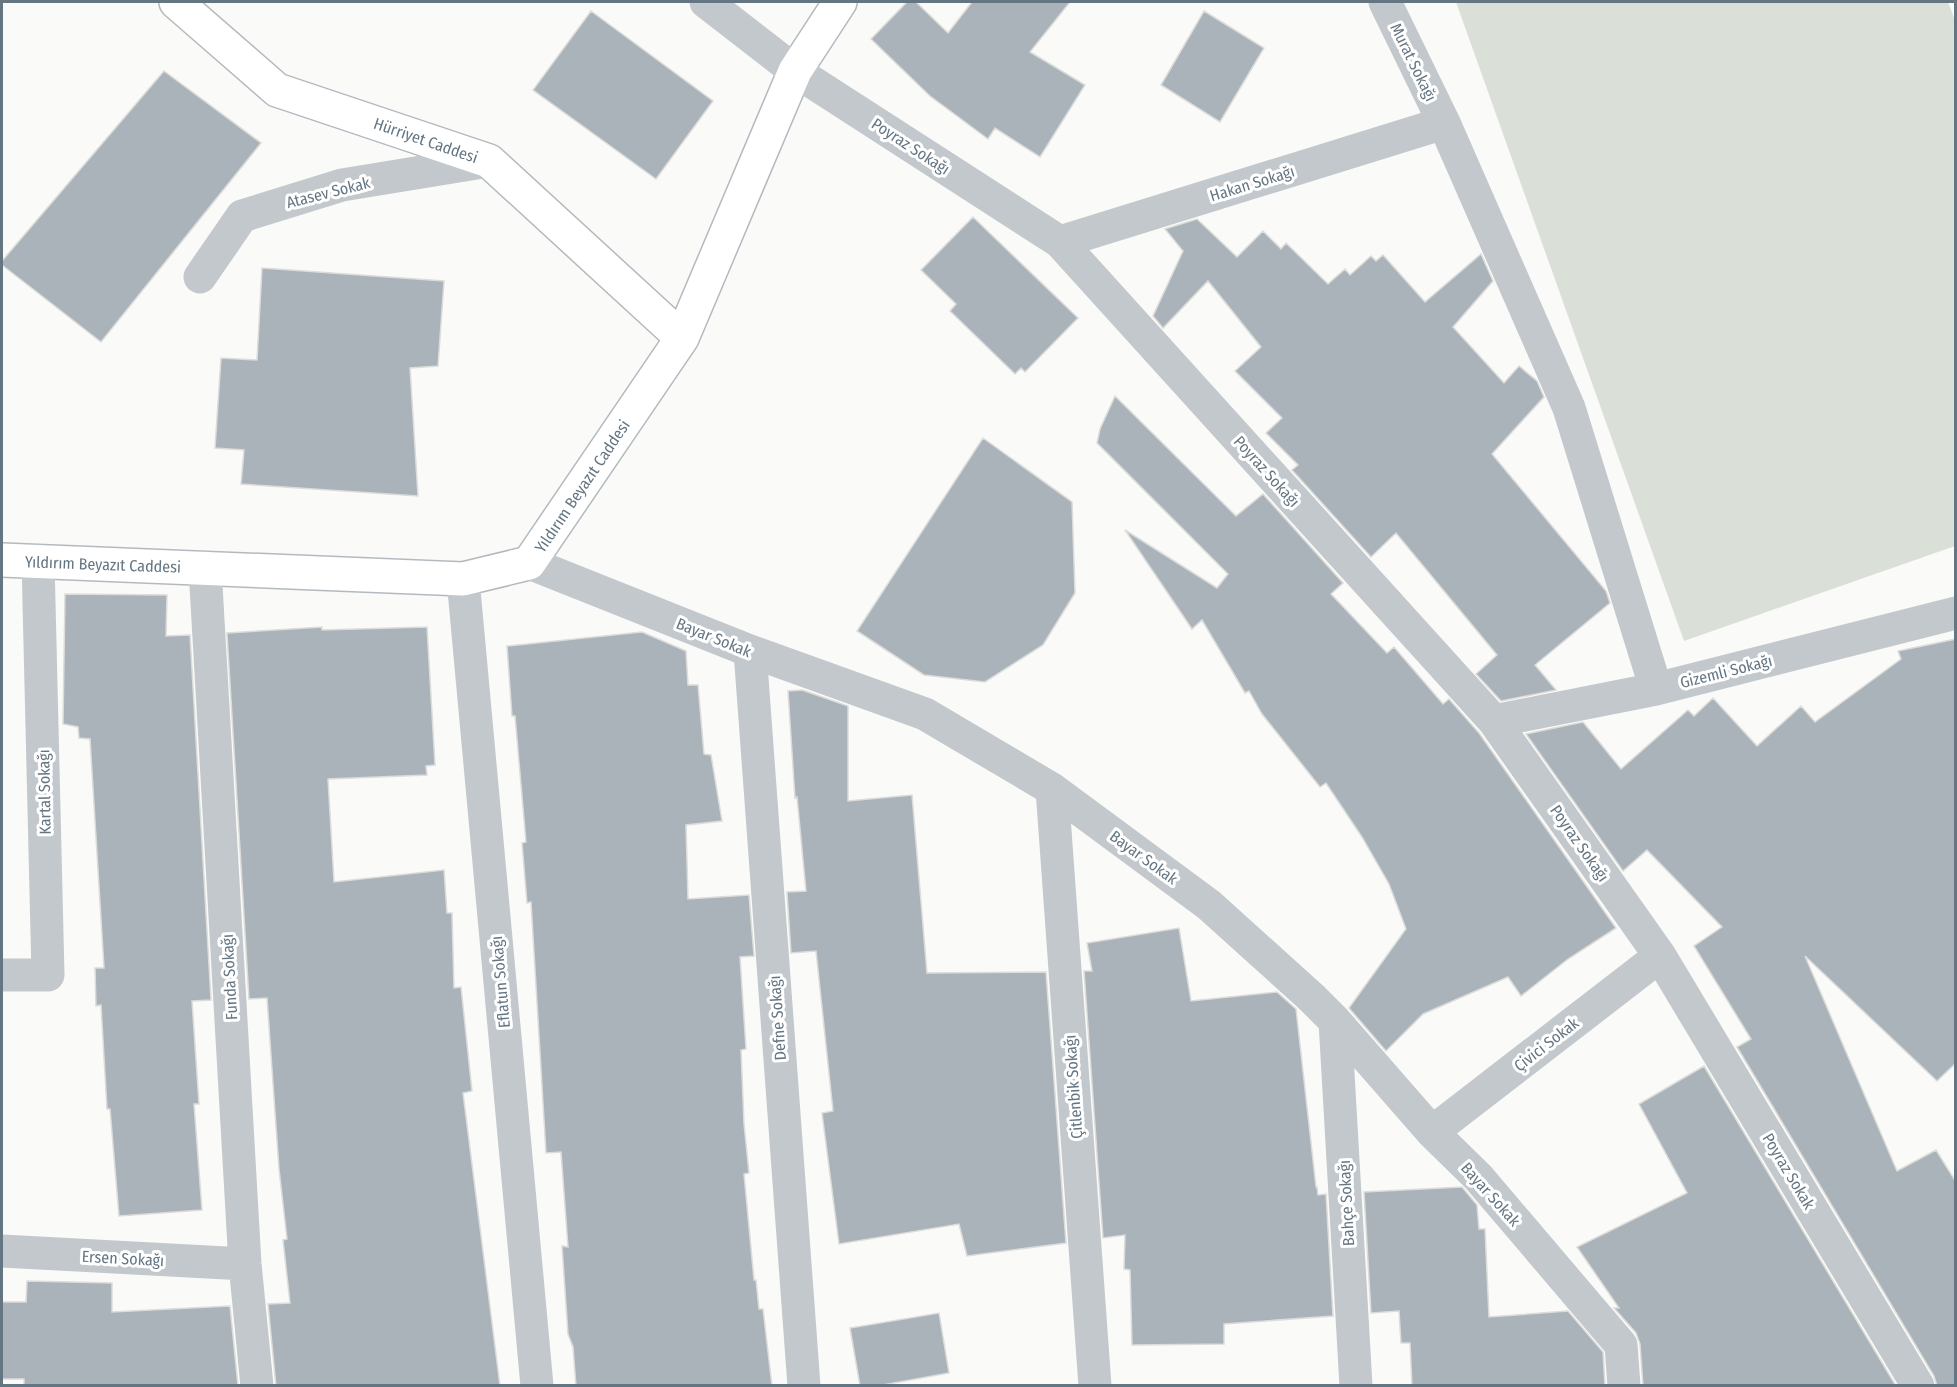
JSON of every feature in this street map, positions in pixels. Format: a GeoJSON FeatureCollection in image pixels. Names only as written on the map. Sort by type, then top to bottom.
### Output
{"type":"FeatureCollection","features":[{"type":"Feature","properties":{"kind":"main road","name":"Hürriyet Caddesi"},"geometry":{"type":"LineString","coordinates":[[176,2],[277,90],[489,162],[682,338]]}},
{"type":"Feature","properties":{"kind":"main road","name":"Yıldırım Beyazıt Caddesi"},"geometry":{"type":"LineString","coordinates":[[2,560],[463,579],[529,563],[682,338],[795,70],[840,2]]}},
{"type":"Feature","properties":{"kind":"street"},"geometry":{"type":"LineString","coordinates":[[706,2],[795,70]]}},
{"type":"Feature","properties":{"kind":"street","name":"Murat Sokağı"},"geometry":{"type":"LineString","coordinates":[[1385,2],[1444,123],[1569,408],[1656,689]]}},
{"type":"Feature","properties":{"kind":"street","name":"Poyraz Sokağı"},"geometry":{"type":"LineString","coordinates":[[795,70],[1060,243],[1494,721],[1660,956]]}},
{"type":"Feature","properties":{"kind":"street","name":"Hakan Sokağı"},"geometry":{"type":"LineString","coordinates":[[1060,243],[1444,123]]}},
{"type":"Feature","properties":{"kind":"street","name":"Atasev Sokak"},"geometry":{"type":"LineString","coordinates":[[200,277],[242,216],[342,185],[489,162]]}},
{"type":"Feature","properties":{"kind":"street","name":"Kartal Sokağı"},"geometry":{"type":"LineString","coordinates":[[2,975],[48,975],[38,561]]}},
{"type":"Feature","properties":{"kind":"street","name":"Bayar Sokak"},"geometry":{"type":"LineString","coordinates":[[529,563],[750,651],[925,714],[1052,789],[1209,905],[1335,1021],[1432,1132],[1478,1177],[1621,1346],[1624,1386]]}},
{"type":"Feature","properties":{"kind":"street","name":"Funda Sokağı"},"geometry":{"type":"LineString","coordinates":[[205,568],[245,1264],[256,1386]]}},
{"type":"Feature","properties":{"kind":"street","name":"Eflatun Sokağı"},"geometry":{"type":"LineString","coordinates":[[463,579],[537,1386]]}},
{"type":"Feature","properties":{"kind":"street","name":"Gizemli Sokağı"},"geometry":{"type":"LineString","coordinates":[[1494,721],[1656,689],[1956,613]]}},
{"type":"Feature","properties":{"kind":"street","name":"Defne Sokağı"},"geometry":{"type":"LineString","coordinates":[[750,651],[804,1386]]}},
{"type":"Feature","properties":{"kind":"street","name":"Çitlenbik Sokağı"},"geometry":{"type":"LineString","coordinates":[[1052,789],[1095,1386]]}},
{"type":"Feature","properties":{"kind":"street","name":"Çivici Sokak"},"geometry":{"type":"LineString","coordinates":[[1432,1132],[1660,956]]}},
{"type":"Feature","properties":{"kind":"street","name":"Poyraz Sokak"},"geometry":{"type":"LineString","coordinates":[[1660,956],[1918,1386]]}},
{"type":"Feature","properties":{"kind":"street","name":"Bahçe Sokağı"},"geometry":{"type":"LineString","coordinates":[[1335,1021],[1356,1386]]}},
{"type":"Feature","properties":{"kind":"street","name":"Ersen Sokağı"},"geometry":{"type":"LineString","coordinates":[[2,1251],[245,1264]]}},
{"type":"Feature","properties":{"kind":"shaded area"},"geometry":{"type":"Polygon","coordinates":[[[1456,2],[1948,2],[1956,23],[1955,546],[1684,641],[1456,2]]]}},
{"type":"Feature","properties":{"kind":"building"},"geometry":{"type":"Polygon","coordinates":[[[907,2],[916,2],[948,33],[972,2],[1070,2],[1030,52],[1085,85],[1040,157],[995,128],[988,139],[930,96],[871,39],[907,2]]]}},
{"type":"Feature","properties":{"kind":"building"},"geometry":{"type":"Polygon","coordinates":[[[591,11],[713,101],[656,179],[533,90],[591,11]]]}},
{"type":"Feature","properties":{"kind":"building"},"geometry":{"type":"Polygon","coordinates":[[[1204,11],[1264,48],[1220,122],[1161,85],[1204,11]]]}},
{"type":"Feature","properties":{"kind":"building"},"geometry":{"type":"Polygon","coordinates":[[[164,71],[261,143],[101,342],[2,265],[2,261],[164,71]]]}},
{"type":"Feature","properties":{"kind":"building"},"geometry":{"type":"Polygon","coordinates":[[[973,217],[1078,318],[1025,372],[1021,368],[1015,374],[950,311],[956,304],[921,270],[973,217]]]}},
{"type":"Feature","properties":{"kind":"building"},"geometry":{"type":"Polygon","coordinates":[[[1197,219],[1237,257],[1263,231],[1281,249],[1286,243],[1328,284],[1345,269],[1350,275],[1371,256],[1376,261],[1383,255],[1425,302],[1481,254],[1493,281],[1453,327],[1504,383],[1519,366],[1537,381],[1544,397],[1492,454],[1606,591],[1610,603],[1535,665],[1556,690],[1501,701],[1476,674],[1497,655],[1396,533],[1371,557],[1292,470],[1298,465],[1266,433],[1282,418],[1235,371],[1261,347],[1208,281],[1163,328],[1153,316],[1183,251],[1165,229],[1197,219]]]}},
{"type":"Feature","properties":{"kind":"building"},"geometry":{"type":"Polygon","coordinates":[[[262,268],[444,281],[438,366],[410,368],[418,496],[241,484],[244,450],[215,448],[221,358],[257,360],[262,268]]]}},
{"type":"Feature","properties":{"kind":"building"},"geometry":{"type":"Polygon","coordinates":[[[1115,396],[1236,516],[1263,494],[1343,583],[1331,594],[1387,653],[1394,647],[1443,704],[1449,699],[1479,733],[1616,928],[1568,959],[1521,996],[1508,977],[1423,1014],[1386,1051],[1349,1008],[1406,929],[1389,884],[1362,837],[1326,783],[1320,787],[1262,714],[1249,691],[1245,693],[1202,620],[1192,629],[1125,530],[1217,588],[1228,574],[1097,443],[1100,429],[1115,396]]]}},
{"type":"Feature","properties":{"kind":"building"},"geometry":{"type":"Polygon","coordinates":[[[983,438],[1072,502],[1075,593],[1043,645],[985,682],[924,675],[857,631],[983,438]]]}},
{"type":"Feature","properties":{"kind":"building"},"geometry":{"type":"Polygon","coordinates":[[[65,594],[167,595],[166,636],[190,635],[211,1000],[192,1001],[199,1104],[194,1104],[202,1210],[119,1216],[110,1109],[107,1109],[101,1005],[96,1006],[95,968],[104,968],[90,739],[79,738],[78,727],[63,724],[65,594]]]}},
{"type":"Feature","properties":{"kind":"building"},"geometry":{"type":"Polygon","coordinates":[[[322,627],[322,630],[427,627],[435,765],[426,766],[427,775],[328,779],[334,882],[444,870],[447,913],[452,913],[454,988],[461,987],[472,1091],[463,1093],[500,1386],[276,1386],[268,1304],[290,1303],[283,1240],[287,1239],[279,1169],[267,998],[249,999],[227,633],[322,627]]]}},
{"type":"Feature","properties":{"kind":"building"},"geometry":{"type":"Polygon","coordinates":[[[642,632],[686,651],[688,685],[698,685],[704,754],[711,755],[722,821],[686,825],[688,899],[749,895],[754,956],[740,957],[746,1049],[741,1050],[744,1124],[749,1173],[744,1174],[754,1280],[756,1280],[759,1309],[763,1309],[772,1386],[576,1386],[573,1347],[568,1334],[562,1246],[568,1247],[561,1152],[546,1153],[531,902],[527,903],[522,843],[526,842],[507,646],[642,632]]]}},
{"type":"Feature","properties":{"kind":"building"},"geometry":{"type":"Polygon","coordinates":[[[1956,639],[1956,1063],[1937,1081],[1805,956],[1897,1171],[1936,1150],[1956,1182],[1956,1386],[1937,1386],[1934,1376],[1737,1047],[1751,1039],[1694,946],[1722,927],[1647,850],[1623,871],[1526,734],[1583,722],[1621,769],[1688,710],[1694,716],[1713,698],[1757,746],[1801,706],[1815,722],[1901,659],[1898,651],[1956,639]]]}},
{"type":"Feature","properties":{"kind":"building"},"geometry":{"type":"Polygon","coordinates":[[[802,690],[848,706],[848,801],[912,795],[927,973],[1046,972],[1066,1243],[967,1256],[959,1224],[839,1244],[822,1113],[833,1111],[816,951],[791,953],[787,892],[806,891],[797,797],[795,798],[788,691],[802,690]]]}},
{"type":"Feature","properties":{"kind":"building"},"geometry":{"type":"Polygon","coordinates":[[[1179,928],[1191,1001],[1277,992],[1296,1009],[1316,1187],[1318,1195],[1326,1194],[1333,1316],[1224,1324],[1224,1344],[1132,1345],[1130,1270],[1124,1269],[1125,1235],[1103,1238],[1084,971],[1092,971],[1087,943],[1179,928]]]}},
{"type":"Feature","properties":{"kind":"building"},"geometry":{"type":"Polygon","coordinates":[[[1704,1066],[1896,1386],[1643,1386],[1640,1344],[1636,1333],[1614,1308],[1619,1308],[1577,1247],[1687,1193],[1639,1104],[1704,1066]]]}},
{"type":"Feature","properties":{"kind":"building"},"geometry":{"type":"Polygon","coordinates":[[[1462,1187],[1477,1205],[1479,1229],[1485,1229],[1489,1317],[1568,1311],[1603,1352],[1605,1386],[1412,1386],[1410,1343],[1401,1343],[1399,1311],[1371,1313],[1364,1192],[1462,1187]]]}},
{"type":"Feature","properties":{"kind":"building"},"geometry":{"type":"Polygon","coordinates":[[[27,1281],[112,1283],[112,1312],[230,1306],[238,1386],[24,1386],[24,1379],[2,1379],[2,1302],[26,1302],[27,1281]]]}},
{"type":"Feature","properties":{"kind":"building"},"geometry":{"type":"Polygon","coordinates":[[[939,1313],[949,1373],[877,1386],[860,1386],[850,1328],[939,1313]]]}}]}
